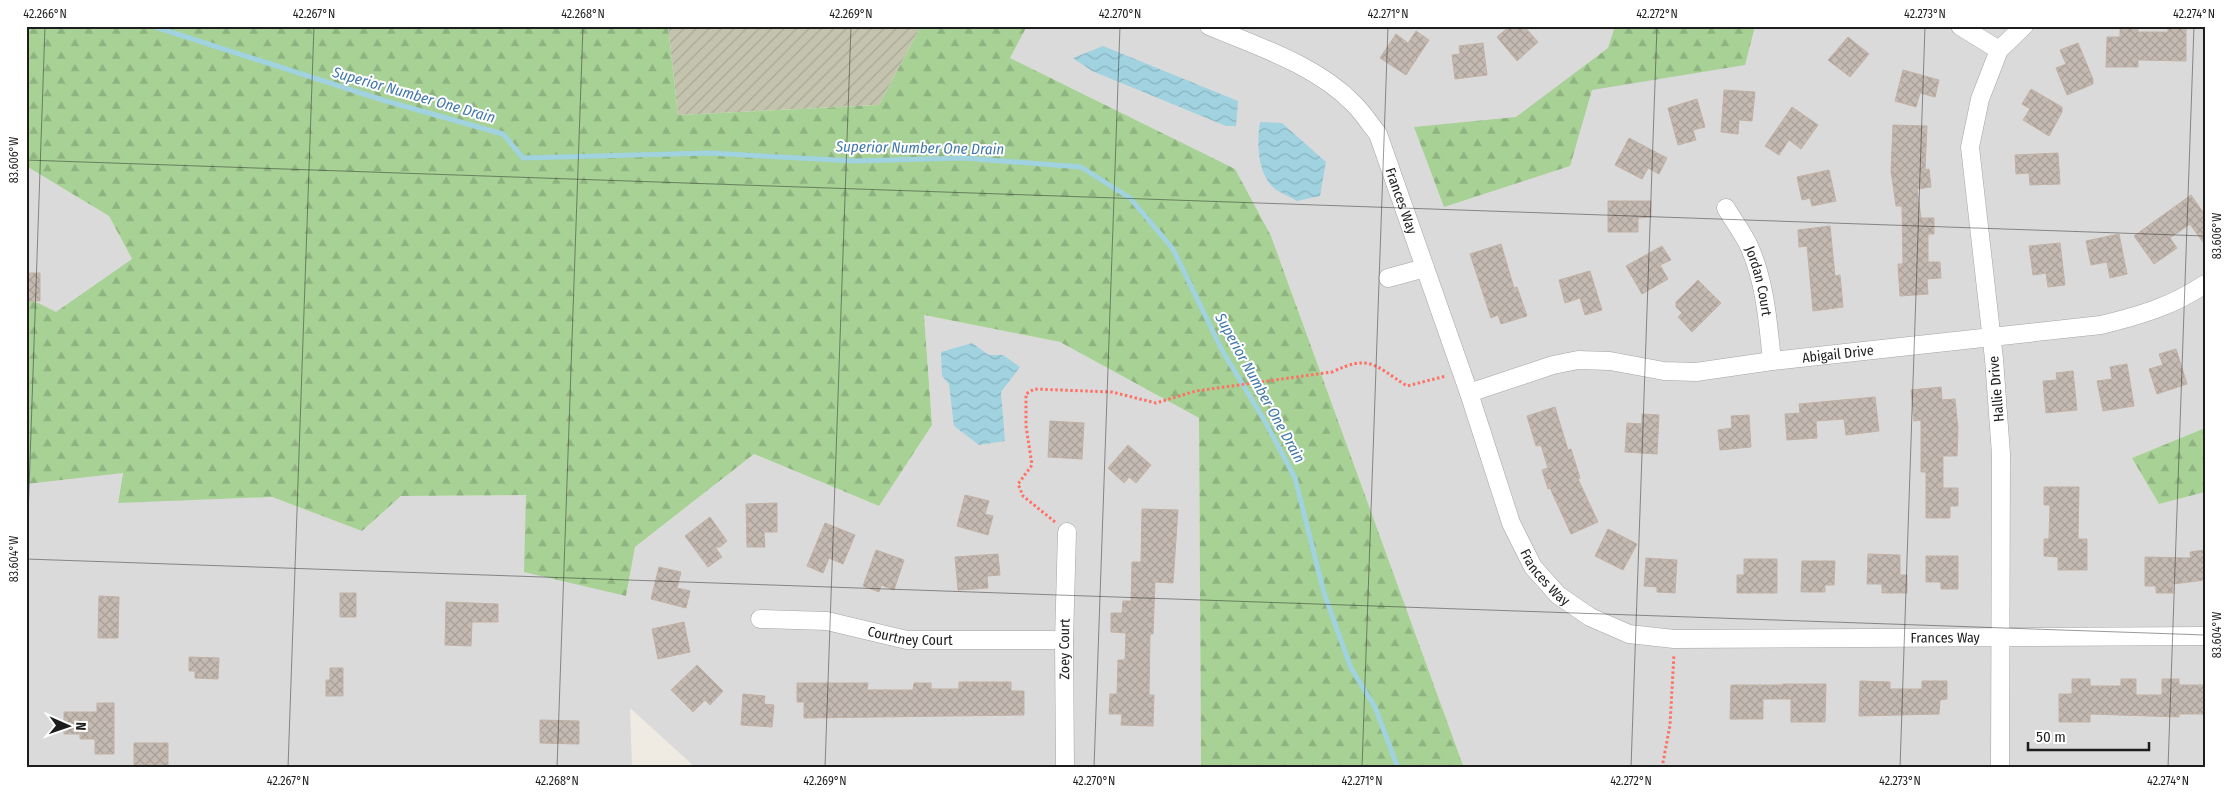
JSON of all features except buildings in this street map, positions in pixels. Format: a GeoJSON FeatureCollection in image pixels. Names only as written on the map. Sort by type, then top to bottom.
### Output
{"type":"FeatureCollection","features":[{"type":"Feature","properties":{"kind":"street","name":"Frances Way"},"geometry":{"type":"LineString","coordinates":[[1210,26],[1291,61],[1329,82],[1355,104],[1378,134],[1469,393],[1511,523],[1533,567],[1558,595],[1590,617],[1629,634],[1674,639],[2205,636]]}},
{"type":"Feature","properties":{"kind":"street"},"geometry":{"type":"LineString","coordinates":[[1960,26],[1999,50]]}},
{"type":"Feature","properties":{"kind":"street","name":"Hallie Drive"},"geometry":{"type":"LineString","coordinates":[[2000,768],[2001,454],[1992,337],[1970,147],[1980,99],[1999,50],[2024,26]]}},
{"type":"Feature","properties":{"kind":"street","name":"Jordan Court"},"geometry":{"type":"LineString","coordinates":[[1726,208],[1748,244],[1758,270],[1772,361]]}},
{"type":"Feature","properties":{"kind":"street"},"geometry":{"type":"LineString","coordinates":[[1388,278],[1425,268]]}},
{"type":"Feature","properties":{"kind":"street","name":"Abigail Drive"},"geometry":{"type":"LineString","coordinates":[[1469,393],[1553,365],[1578,360],[1610,361],[1664,371],[1696,372],[1772,361],[2102,325],[2141,316],[2174,302],[2205,284]]}},
{"type":"Feature","properties":{"kind":"street","name":"Zoey Court"},"geometry":{"type":"LineString","coordinates":[[1065,768],[1064,640],[1067,532]]}},
{"type":"Feature","properties":{"kind":"street","name":"Courtney Court"},"geometry":{"type":"LineString","coordinates":[[760,619],[827,621],[907,640],[1064,640]]}},
{"type":"Feature","properties":{"kind":"path"},"geometry":{"type":"LineString","coordinates":[[1067,532],[1023,496],[1018,489],[1018,484],[1030,470],[1033,460],[1026,426],[1026,394],[1034,389],[1097,391],[1156,402],[1196,391],[1332,372],[1352,363],[1360,362],[1370,363],[1407,386],[1422,384],[1461,371]]}},
{"type":"Feature","properties":{"kind":"path"},"geometry":{"type":"LineString","coordinates":[[1662,768],[1670,725],[1674,639]]}},
{"type":"Feature","properties":{"kind":"shaded area"},"geometry":{"type":"Polygon","coordinates":[[[668,26],[921,26],[879,105],[678,115],[668,26]]]}},
{"type":"Feature","properties":{"kind":"shaded area"},"geometry":{"type":"Polygon","coordinates":[[[1027,26],[2205,26],[2205,428],[2132,458],[2159,504],[2205,492],[2205,768],[1464,768],[1271,236],[1010,58],[1027,26]]]}},
{"type":"Feature","properties":{"kind":"shaded area"},"geometry":{"type":"Polygon","coordinates":[[[26,166],[109,216],[152,297],[118,502],[272,497],[362,531],[401,496],[527,495],[626,596],[635,547],[754,454],[879,506],[932,425],[924,315],[1060,342],[1199,418],[1201,768],[696,768],[630,708],[632,768],[26,768],[26,166]]]}},
{"type":"Feature","properties":{"kind":"green space"},"geometry":{"type":"Polygon","coordinates":[[[26,26],[668,26],[678,115],[879,105],[921,26],[1027,26],[1010,58],[1235,169],[1271,236],[1464,768],[1201,768],[1199,418],[1060,342],[924,315],[932,425],[879,506],[754,454],[635,547],[626,596],[524,572],[526,495],[401,496],[362,531],[272,497],[118,503],[123,473],[26,484],[26,297],[56,312],[132,259],[109,216],[26,166],[26,26]]]}},
{"type":"Feature","properties":{"kind":"green space"},"geometry":{"type":"Polygon","coordinates":[[[1615,26],[1755,26],[1745,65],[1592,90],[1570,166],[1444,207],[1414,127],[1516,117],[1608,48],[1615,26]]]}},
{"type":"Feature","properties":{"kind":"green space"},"geometry":{"type":"Polygon","coordinates":[[[2205,428],[2205,492],[2159,504],[2132,458],[2205,428]]]}},
{"type":"Feature","properties":{"kind":"water"},"geometry":{"type":"Polygon","coordinates":[[[1103,46],[1238,101],[1236,126],[1226,126],[1092,71],[1073,58],[1103,46]]]}},
{"type":"Feature","properties":{"kind":"water"},"geometry":{"type":"Polygon","coordinates":[[[1260,122],[1282,123],[1326,162],[1320,196],[1297,201],[1272,187],[1260,162],[1258,137],[1260,122]]]}},
{"type":"Feature","properties":{"kind":"water"},"geometry":{"type":"Polygon","coordinates":[[[972,343],[989,355],[1003,355],[1020,367],[1001,392],[1005,441],[979,445],[954,426],[949,384],[942,376],[941,352],[972,343]]]}},
{"type":"Feature","properties":{"kind":"waterway","name":"Superior Number One Drain"},"geometry":{"type":"LineString","coordinates":[[152,26],[386,101],[503,134],[523,158],[709,153],[856,161],[963,158],[1081,167],[1130,198],[1173,249],[1223,352],[1266,423],[1295,478],[1324,593],[1351,668],[1375,707],[1398,768]]}}]}
